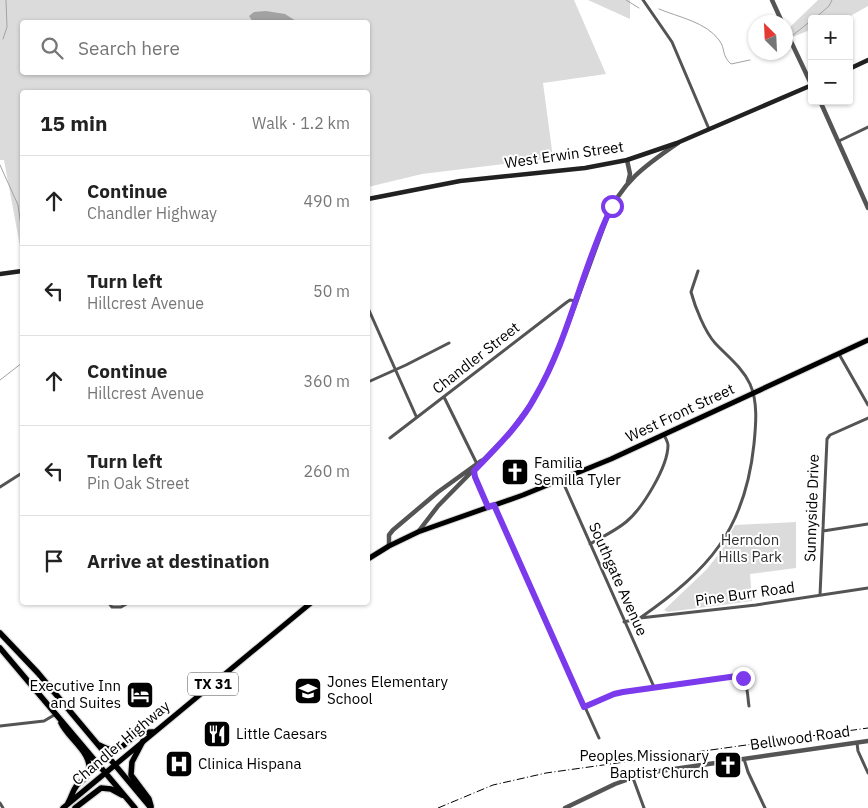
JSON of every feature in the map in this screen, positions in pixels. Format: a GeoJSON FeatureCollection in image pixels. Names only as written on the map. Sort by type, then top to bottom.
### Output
{"type":"FeatureCollection","features":[{"type":"Feature","properties":{"kind":"highway"},"geometry":{"type":"LineString","coordinates":[[0,633],[38,673],[151,808]]}},
{"type":"Feature","properties":{"kind":"highway"},"geometry":{"type":"LineString","coordinates":[[0,648],[135,808]]}},
{"type":"Feature","properties":{"kind":"highway"},"geometry":{"type":"LineString","coordinates":[[57,715],[64,729],[86,756],[89,764],[86,777],[77,786],[68,804]]}},
{"type":"Feature","properties":{"kind":"highway"},"geometry":{"type":"LineString","coordinates":[[96,742],[108,748],[119,748],[140,733],[154,732]]}},
{"type":"Feature","properties":{"kind":"highway"},"geometry":{"type":"LineString","coordinates":[[143,741],[132,762],[131,775],[148,799],[151,808]]}},
{"type":"Feature","properties":{"kind":"highway","name":"Chandler Highway"},"geometry":{"type":"LineString","coordinates":[[63,808],[115,765]]}},
{"type":"Feature","properties":{"kind":"highway"},"geometry":{"type":"LineString","coordinates":[[75,808],[101,788],[113,789],[126,797]]}},
{"type":"Feature","properties":{"kind":"main road"},"geometry":{"type":"LineString","coordinates":[[853,67],[868,60]]}},
{"type":"Feature","properties":{"kind":"main road","name":"West Erwin Street"},"geometry":{"type":"LineString","coordinates":[[370,199],[405,190],[466,180],[586,168],[627,160],[683,140],[808,86]]}},
{"type":"Feature","properties":{"kind":"main road"},"geometry":{"type":"LineString","coordinates":[[0,274],[20,271]]}},
{"type":"Feature","properties":{"kind":"main road","name":"West Front Street"},"geometry":{"type":"LineString","coordinates":[[388,546],[418,532],[562,480],[868,340]]}},
{"type":"Feature","properties":{"kind":"main road"},"geometry":{"type":"LineString","coordinates":[[370,558],[388,546]]}},
{"type":"Feature","properties":{"kind":"main road","name":"Chandler Highway"},"geometry":{"type":"LineString","coordinates":[[115,765],[308,605]]}},
{"type":"Feature","properties":{"kind":"street"},"geometry":{"type":"LineString","coordinates":[[643,0],[672,42],[709,129]]}},
{"type":"Feature","properties":{"kind":"street"},"geometry":{"type":"LineString","coordinates":[[772,0],[779,15]]}},
{"type":"Feature","properties":{"kind":"street"},"geometry":{"type":"LineString","coordinates":[[793,46],[808,79]]}},
{"type":"Feature","properties":{"kind":"street"},"geometry":{"type":"LineString","coordinates":[[822,105],[868,208]]}},
{"type":"Feature","properties":{"kind":"street"},"geometry":{"type":"LineString","coordinates":[[839,141],[868,127]]}},
{"type":"Feature","properties":{"kind":"street"},"geometry":{"type":"LineString","coordinates":[[627,183],[652,160],[683,140]]}},
{"type":"Feature","properties":{"kind":"street"},"geometry":{"type":"LineString","coordinates":[[418,532],[438,506],[514,428],[536,396],[550,369],[608,215],[627,183],[630,174],[627,160]]}},
{"type":"Feature","properties":{"kind":"street"},"geometry":{"type":"LineString","coordinates":[[640,618],[672,596],[694,577],[725,539],[739,511],[744,495],[754,443],[755,403],[753,393],[743,372],[713,340],[705,326],[690,292],[698,270]]}},
{"type":"Feature","properties":{"kind":"street","name":"Chandler Street"},"geometry":{"type":"LineString","coordinates":[[390,438],[416,416],[444,397],[567,302],[570,300],[576,301]]}},
{"type":"Feature","properties":{"kind":"street"},"geometry":{"type":"LineString","coordinates":[[370,312],[416,416]]}},
{"type":"Feature","properties":{"kind":"street"},"geometry":{"type":"LineString","coordinates":[[370,381],[449,343]]}},
{"type":"Feature","properties":{"kind":"street"},"geometry":{"type":"LineString","coordinates":[[839,354],[868,405]]}},
{"type":"Feature","properties":{"kind":"street"},"geometry":{"type":"LineString","coordinates":[[444,397],[476,467],[475,477],[491,506],[599,738]]}},
{"type":"Feature","properties":{"kind":"street","name":"Sunnyside Drive"},"geometry":{"type":"LineString","coordinates":[[820,595],[827,439],[830,435],[868,418]]}},
{"type":"Feature","properties":{"kind":"street"},"geometry":{"type":"LineString","coordinates":[[590,544],[627,522],[644,500],[665,459],[668,444],[664,434]]}},
{"type":"Feature","properties":{"kind":"street"},"geometry":{"type":"LineString","coordinates":[[388,546],[389,535],[393,530],[438,492],[476,467]]}},
{"type":"Feature","properties":{"kind":"street"},"geometry":{"type":"LineString","coordinates":[[0,487],[20,474]]}},
{"type":"Feature","properties":{"kind":"street","name":"Southgate Avenue"},"geometry":{"type":"LineString","coordinates":[[562,480],[654,687]]}},
{"type":"Feature","properties":{"kind":"street"},"geometry":{"type":"LineString","coordinates":[[822,531],[868,524]]}},
{"type":"Feature","properties":{"kind":"street","name":"Pine Burr Road"},"geometry":{"type":"LineString","coordinates":[[624,622],[640,618],[756,605],[868,588]]}},
{"type":"Feature","properties":{"kind":"street"},"geometry":{"type":"LineString","coordinates":[[110,605],[116,608],[123,605]]}},
{"type":"Feature","properties":{"kind":"street"},"geometry":{"type":"LineString","coordinates":[[584,707],[614,694],[737,676],[743,678],[746,682],[749,706]]}},
{"type":"Feature","properties":{"kind":"street"},"geometry":{"type":"LineString","coordinates":[[0,726],[44,721],[57,715]]}},
{"type":"Feature","properties":{"kind":"street","name":"Bellwood Road"},"geometry":{"type":"LineString","coordinates":[[565,808],[609,786],[660,770],[868,742]]}},
{"type":"Feature","properties":{"kind":"street"},"geometry":{"type":"LineString","coordinates":[[857,743],[858,751],[868,772]]}},
{"type":"Feature","properties":{"kind":"street"},"geometry":{"type":"LineString","coordinates":[[744,759],[765,808]]}},
{"type":"Feature","properties":{"kind":"street"},"geometry":{"type":"LineString","coordinates":[[633,777],[644,808]]}},
{"type":"Feature","properties":{"kind":"street"},"geometry":{"type":"LineString","coordinates":[[0,803],[3,808]]}},
{"type":"Feature","properties":{"kind":"green space"},"geometry":{"type":"Polygon","coordinates":[[[0,0],[574,0],[606,74],[543,83],[553,158],[422,174],[370,187],[370,90],[20,90],[20,246],[4,160],[0,160],[0,0]]]}},
{"type":"Feature","properties":{"kind":"green space"},"geometry":{"type":"Polygon","coordinates":[[[588,0],[630,0],[630,19],[588,0]]]}},
{"type":"Feature","properties":{"kind":"green space"},"geometry":{"type":"Polygon","coordinates":[[[818,0],[868,0],[868,6],[852,15],[808,15],[808,31],[793,37],[793,24],[818,0]]]}},
{"type":"Feature","properties":{"kind":"green space","name":"Herndon Hills Park"},"geometry":{"type":"Polygon","coordinates":[[[796,522],[796,568],[750,574],[752,601],[668,612],[664,610],[707,569],[721,551],[735,525],[796,522]]]}},
{"type":"Feature","properties":{"kind":"shaded area"},"geometry":{"type":"Polygon","coordinates":[[[266,11],[285,14],[294,20],[252,20],[249,16],[254,12],[266,11]]]}},
{"type":"Feature","properties":{"kind":"waterway"},"geometry":{"type":"LineString","coordinates":[[3,39],[7,27],[6,0]]}},
{"type":"Feature","properties":{"kind":"waterway"},"geometry":{"type":"LineString","coordinates":[[626,0],[639,8]]}},
{"type":"Feature","properties":{"kind":"waterway"},"geometry":{"type":"LineString","coordinates":[[819,15],[829,6],[832,0]]}},
{"type":"Feature","properties":{"kind":"waterway"},"geometry":{"type":"LineString","coordinates":[[659,9],[699,24],[707,29],[719,40],[726,58],[731,64],[750,60]]}},
{"type":"Feature","properties":{"kind":"waterway"},"geometry":{"type":"LineString","coordinates":[[793,35],[808,23]]}},
{"type":"Feature","properties":{"kind":"waterway"},"geometry":{"type":"LineString","coordinates":[[0,165],[18,205],[20,219]]}},
{"type":"Feature","properties":{"kind":"waterway"},"geometry":{"type":"LineString","coordinates":[[0,380],[20,365]]}},
{"type":"Feature","properties":{"kind":"railway"},"geometry":{"type":"LineString","coordinates":[[438,808],[493,785],[546,773],[868,728]]}},
{"type":"Feature","properties":{"kind":"place","name":"Familia Semilla Tyler"},"geometry":{"type":"Point","coordinates":[515,472]}},
{"type":"Feature","properties":{"kind":"place","name":"Jones Elementary School"},"geometry":{"type":"Point","coordinates":[308,691]}},
{"type":"Feature","properties":{"kind":"place","name":"Executive Inn and Suites"},"geometry":{"type":"Point","coordinates":[140,695]}},
{"type":"Feature","properties":{"kind":"place","name":"Little Caesars"},"geometry":{"type":"Point","coordinates":[217,734]}},
{"type":"Feature","properties":{"kind":"place","name":"Clinica Hispana"},"geometry":{"type":"Point","coordinates":[179,764]}},
{"type":"Feature","properties":{"kind":"place","name":"Peoples Missionary Baptist Church"},"geometry":{"type":"Point","coordinates":[728,765]}},
{"type":"Feature","properties":{"kind":"route"},"geometry":{"type":"LineString","coordinates":[[612,206],[565,332],[544,381],[522,418],[474,471],[475,477],[488,507],[494,505],[584,707],[623,692],[737,676],[743,678]]}}]}
